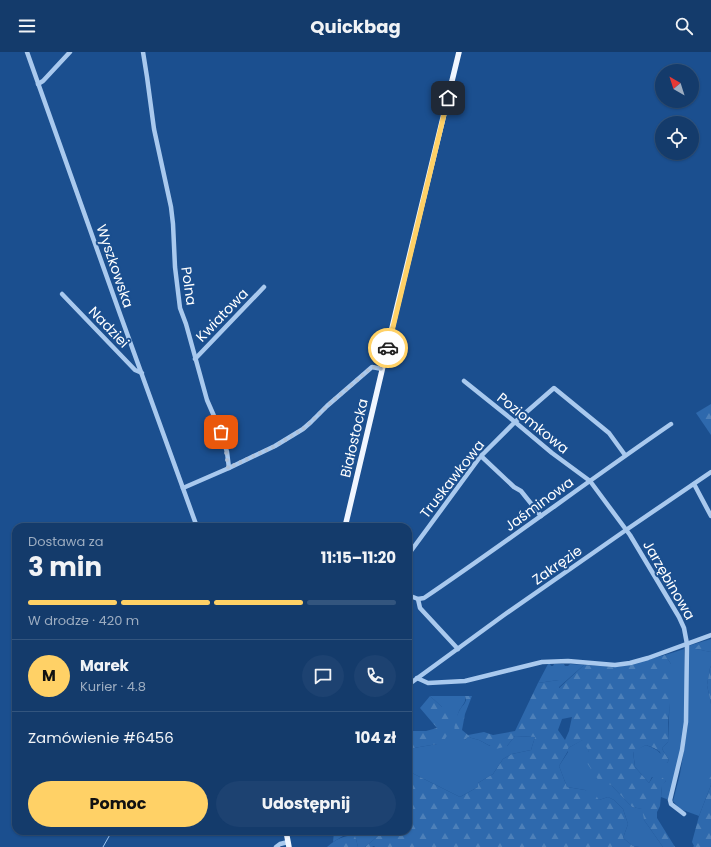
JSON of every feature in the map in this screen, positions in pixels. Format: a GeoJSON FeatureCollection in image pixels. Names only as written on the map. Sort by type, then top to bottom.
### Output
{"type":"FeatureCollection","features":[{"type":"Feature","properties":{"kind":"main road","name":"Białostocka"},"geometry":{"type":"LineString","coordinates":[[346,523],[459,52]]}},
{"type":"Feature","properties":{"kind":"main road"},"geometry":{"type":"LineString","coordinates":[[287,835],[288,845]]}},
{"type":"Feature","properties":{"kind":"street","name":"Wyszkowska"},"geometry":{"type":"LineString","coordinates":[[27,52],[196,523]]}},
{"type":"Feature","properties":{"kind":"street"},"geometry":{"type":"LineString","coordinates":[[38,84],[70,52]]}},
{"type":"Feature","properties":{"kind":"street","name":"Polna"},"geometry":{"type":"LineString","coordinates":[[143,52],[154,129],[171,207],[175,267],[180,308],[186,324],[207,400],[221,432],[228,468]]}},
{"type":"Feature","properties":{"kind":"street","name":"Kwiatowa"},"geometry":{"type":"LineString","coordinates":[[195,359],[264,287]]}},
{"type":"Feature","properties":{"kind":"street","name":"Nadziei"},"geometry":{"type":"LineString","coordinates":[[62,294],[136,370],[142,373]]}},
{"type":"Feature","properties":{"kind":"street"},"geometry":{"type":"LineString","coordinates":[[183,488],[275,446],[303,429],[372,367],[382,369]]}},
{"type":"Feature","properties":{"kind":"street","name":"Poziomkowa"},"geometry":{"type":"LineString","coordinates":[[464,380],[552,453],[590,481],[626,530]]}},
{"type":"Feature","properties":{"kind":"street","name":"Truskawkowa"},"geometry":{"type":"LineString","coordinates":[[412,550],[481,456],[515,422],[554,388],[609,433],[625,455]]}},
{"type":"Feature","properties":{"kind":"street","name":"Jaśminowa"},"geometry":{"type":"LineString","coordinates":[[418,599],[424,598],[481,559],[625,455],[671,424]]}},
{"type":"Feature","properties":{"kind":"street"},"geometry":{"type":"LineString","coordinates":[[481,456],[521,491],[541,516]]}},
{"type":"Feature","properties":{"kind":"street","name":"Zakręzie"},"geometry":{"type":"LineString","coordinates":[[412,682],[626,530],[711,472]]}},
{"type":"Feature","properties":{"kind":"street"},"geometry":{"type":"LineString","coordinates":[[694,484],[711,516]]}},
{"type":"Feature","properties":{"kind":"street","name":"Jarzębinowa"},"geometry":{"type":"LineString","coordinates":[[626,530],[679,617],[684,628],[687,644]]}},
{"type":"Feature","properties":{"kind":"street"},"geometry":{"type":"LineString","coordinates":[[412,597],[418,599],[420,608],[458,649]]}},
{"type":"Feature","properties":{"kind":"street"},"geometry":{"type":"LineString","coordinates":[[417,678],[428,682],[465,681],[542,662],[568,661],[615,665],[630,663],[711,635]]}},
{"type":"Feature","properties":{"kind":"street"},"geometry":{"type":"LineString","coordinates":[[684,814],[671,804],[670,800],[682,750],[686,722],[687,644]]}},
{"type":"Feature","properties":{"kind":"street"},"geometry":{"type":"LineString","coordinates":[[276,847],[280,844],[288,845]]}},
{"type":"Feature","properties":{"kind":"green space"},"geometry":{"type":"Polygon","coordinates":[[[711,404],[711,435],[696,413],[711,404]]]}},
{"type":"Feature","properties":{"kind":"green space"},"geometry":{"type":"Polygon","coordinates":[[[711,639],[711,652],[695,649],[701,642],[711,639]]]}},
{"type":"Feature","properties":{"kind":"green space"},"geometry":{"type":"Polygon","coordinates":[[[701,642],[696,649],[711,652],[711,666],[707,685],[711,704],[711,785],[699,816],[680,809],[673,801],[680,774],[688,725],[688,646],[701,642]]]}},
{"type":"Feature","properties":{"kind":"green space"},"geometry":{"type":"Polygon","coordinates":[[[684,649],[684,726],[680,754],[669,800],[661,797],[662,785],[666,781],[652,777],[649,783],[635,767],[633,751],[646,745],[659,752],[667,763],[669,760],[662,749],[668,742],[671,664],[665,655],[684,649]]]}},
{"type":"Feature","properties":{"kind":"green space"},"geometry":{"type":"Polygon","coordinates":[[[665,655],[671,664],[673,673],[668,723],[668,742],[662,749],[669,760],[667,763],[662,762],[660,752],[646,745],[633,752],[635,767],[649,783],[656,772],[666,781],[662,786],[657,818],[675,847],[663,847],[644,820],[642,809],[632,807],[611,785],[599,781],[585,760],[589,752],[583,740],[568,748],[568,751],[559,766],[567,787],[585,790],[595,794],[599,800],[608,797],[614,800],[623,809],[628,824],[623,838],[633,846],[639,847],[365,847],[379,835],[412,835],[412,773],[460,797],[478,787],[478,783],[493,774],[503,759],[512,754],[531,750],[535,737],[515,736],[507,746],[496,749],[479,740],[468,737],[461,741],[456,735],[455,721],[466,701],[465,696],[472,696],[465,714],[462,730],[468,735],[484,732],[493,735],[515,731],[538,683],[559,680],[559,688],[584,665],[617,667],[665,655]],[[572,717],[562,719],[558,730],[565,740],[569,731],[572,717]]]}},
{"type":"Feature","properties":{"kind":"green space"},"geometry":{"type":"Polygon","coordinates":[[[548,664],[551,666],[554,664],[564,664],[565,666],[570,664],[584,665],[558,688],[559,680],[538,683],[548,664]]]}},
{"type":"Feature","properties":{"kind":"green space"},"geometry":{"type":"Polygon","coordinates":[[[711,666],[711,704],[707,685],[711,666]]]}},
{"type":"Feature","properties":{"kind":"green space"},"geometry":{"type":"Polygon","coordinates":[[[430,696],[465,696],[465,700],[457,717],[465,740],[468,737],[479,740],[490,746],[507,746],[515,736],[535,737],[531,750],[512,754],[503,759],[493,774],[478,783],[478,787],[460,797],[412,773],[412,748],[442,744],[442,707],[430,696]]]}},
{"type":"Feature","properties":{"kind":"green space"},"geometry":{"type":"Polygon","coordinates":[[[430,696],[442,707],[451,721],[448,734],[442,744],[412,748],[412,731],[426,731],[437,728],[420,708],[430,696]]]}},
{"type":"Feature","properties":{"kind":"green space"},"geometry":{"type":"Polygon","coordinates":[[[584,739],[589,752],[611,785],[632,807],[643,809],[644,820],[663,847],[633,846],[623,838],[628,824],[623,809],[614,800],[608,797],[599,800],[585,790],[567,787],[559,766],[568,752],[568,748],[584,739]]]}},
{"type":"Feature","properties":{"kind":"green space"},"geometry":{"type":"Polygon","coordinates":[[[711,785],[711,847],[693,847],[692,842],[699,816],[711,785]]]}},
{"type":"Feature","properties":{"kind":"green space"},"geometry":{"type":"Polygon","coordinates":[[[334,835],[355,835],[343,836],[333,842],[334,835]]]}},
{"type":"Feature","properties":{"kind":"green space"},"geometry":{"type":"Polygon","coordinates":[[[355,835],[379,835],[365,847],[358,847],[355,835]]]}},
{"type":"Feature","properties":{"kind":"green space"},"geometry":{"type":"Polygon","coordinates":[[[355,835],[358,847],[327,847],[340,838],[355,835]]]}},
{"type":"Feature","properties":{"kind":"waterway"},"geometry":{"type":"LineString","coordinates":[[103,847],[110,835]]}},
{"type":"Feature","properties":{"kind":"way so far"},"geometry":{"type":"LineString","coordinates":[[221,432],[228,468],[242,463],[275,446],[303,429],[372,367],[382,369],[388,348]]}},
{"type":"Feature","properties":{"kind":"route"},"geometry":{"type":"LineString","coordinates":[[388,348],[448,98]]}}]}
